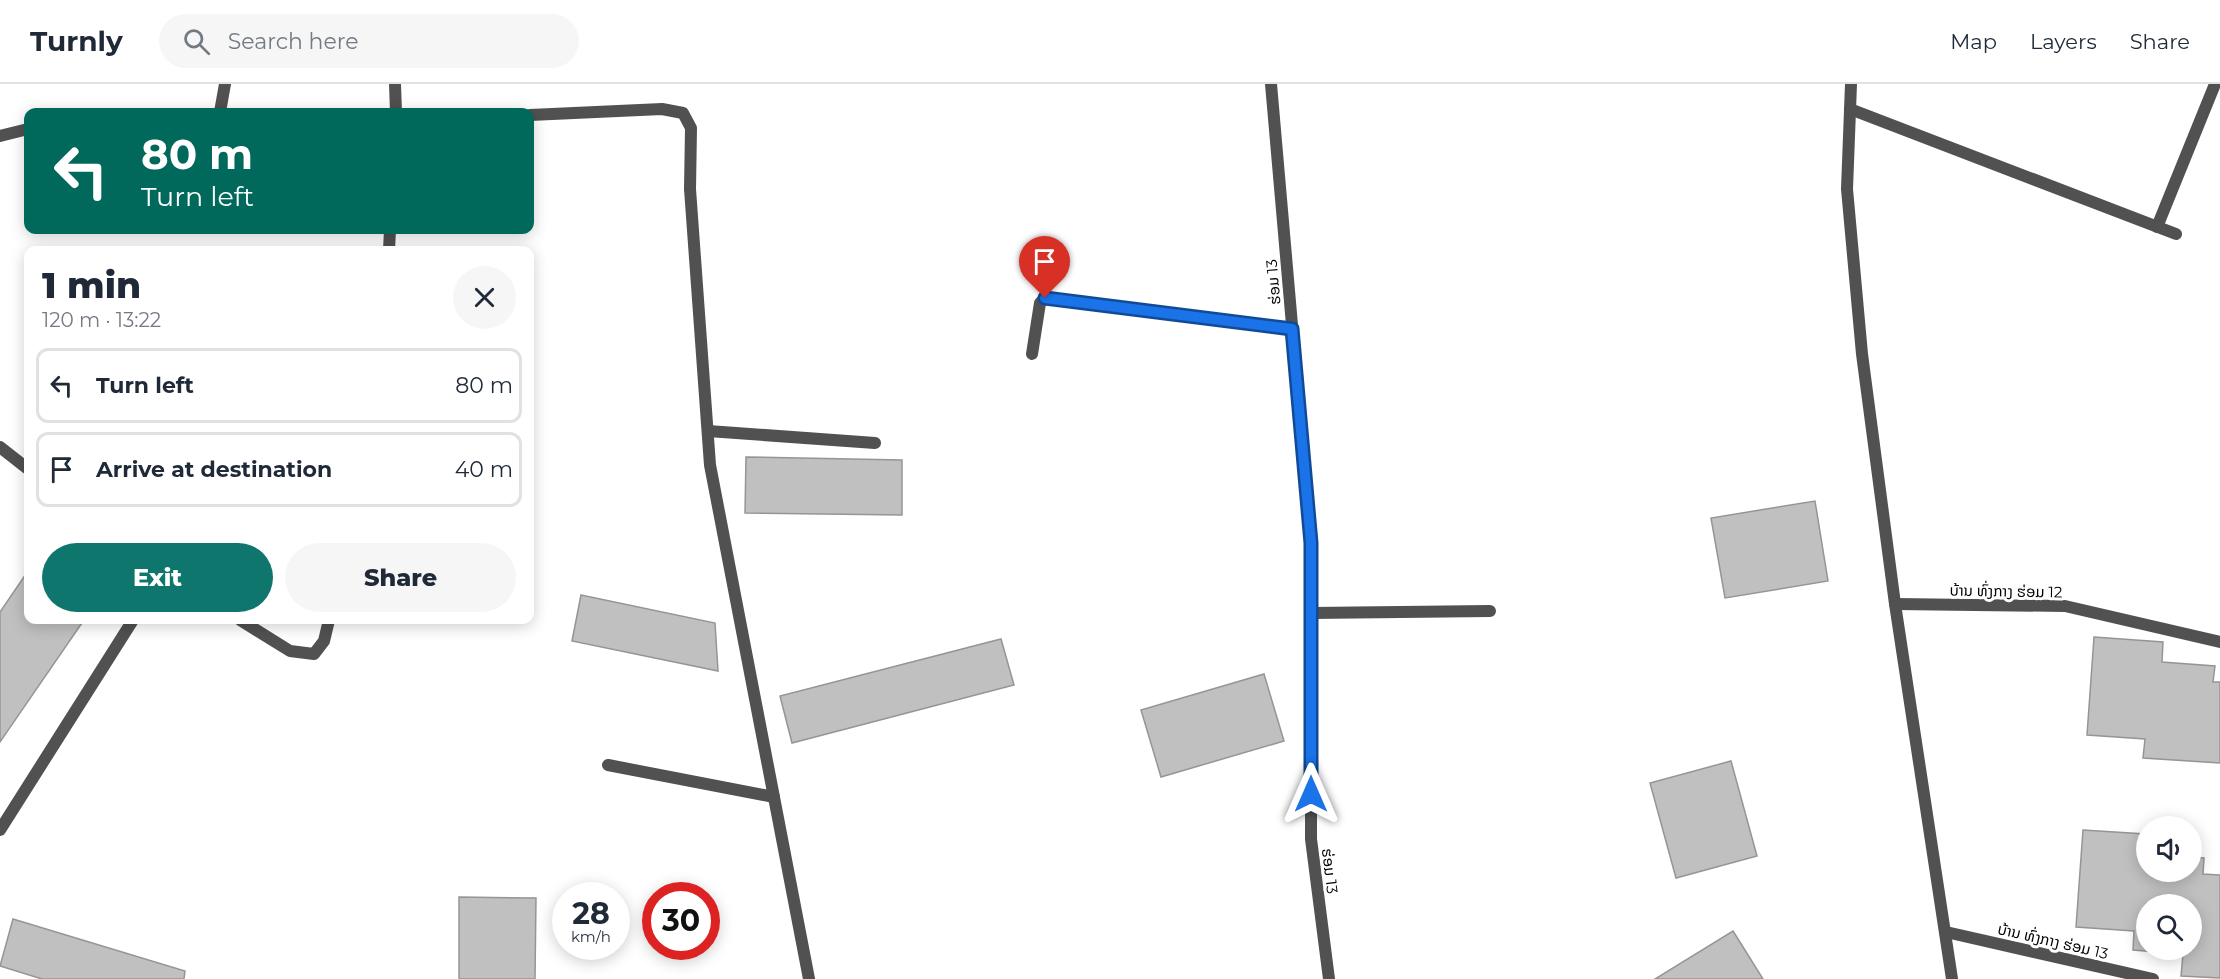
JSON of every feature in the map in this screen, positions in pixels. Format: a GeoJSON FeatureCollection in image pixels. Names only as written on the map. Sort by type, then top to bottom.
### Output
{"type":"FeatureCollection","features":[{"type":"Feature","properties":{"kind":"street"},"geometry":{"type":"LineString","coordinates":[[221,108],[225,84]]}},
{"type":"Feature","properties":{"kind":"street"},"geometry":{"type":"LineString","coordinates":[[394,84],[396,108]]}},
{"type":"Feature","properties":{"kind":"street","name":"ຮ່ອມ 13"},"geometry":{"type":"LineString","coordinates":[[1271,84],[1311,543],[1311,839],[1329,979]]}},
{"type":"Feature","properties":{"kind":"street"},"geometry":{"type":"LineString","coordinates":[[1851,84],[1848,201],[1862,354],[1895,604],[1952,979]]}},
{"type":"Feature","properties":{"kind":"street"},"geometry":{"type":"LineString","coordinates":[[2157,227],[2215,84]]}},
{"type":"Feature","properties":{"kind":"street"},"geometry":{"type":"LineString","coordinates":[[534,115],[662,109],[683,113],[691,128],[690,189],[710,465],[809,979]]}},
{"type":"Feature","properties":{"kind":"street"},"geometry":{"type":"LineString","coordinates":[[1850,109],[2176,234]]}},
{"type":"Feature","properties":{"kind":"street"},"geometry":{"type":"LineString","coordinates":[[0,136],[24,130]]}},
{"type":"Feature","properties":{"kind":"street"},"geometry":{"type":"LineString","coordinates":[[1032,354],[1040,303],[1045,298],[1292,329]]}},
{"type":"Feature","properties":{"kind":"street"},"geometry":{"type":"LineString","coordinates":[[708,432],[875,443]]}},
{"type":"Feature","properties":{"kind":"street"},"geometry":{"type":"LineString","coordinates":[[0,447],[24,466]]}},
{"type":"Feature","properties":{"kind":"street","name":"ບ້ານ ທົ່ງກາງ ຮ່ອມ 12"},"geometry":{"type":"LineString","coordinates":[[1895,604],[2065,606],[2220,642]]}},
{"type":"Feature","properties":{"kind":"street"},"geometry":{"type":"LineString","coordinates":[[1311,613],[1490,611]]}},
{"type":"Feature","properties":{"kind":"street"},"geometry":{"type":"LineString","coordinates":[[0,830],[130,624]]}},
{"type":"Feature","properties":{"kind":"street"},"geometry":{"type":"LineString","coordinates":[[246,624],[290,651],[314,654],[324,641],[328,624]]}},
{"type":"Feature","properties":{"kind":"street"},"geometry":{"type":"LineString","coordinates":[[608,765],[774,797]]}},
{"type":"Feature","properties":{"kind":"street","name":"ບ້ານ ທົ່ງກາງ ຮ່ອມ 13"},"geometry":{"type":"LineString","coordinates":[[1946,932],[2153,979]]}},
{"type":"Feature","properties":{"kind":"building"},"geometry":{"type":"Polygon","coordinates":[[[746,457],[902,460],[902,515],[745,513],[746,457]]]}},
{"type":"Feature","properties":{"kind":"building"},"geometry":{"type":"Polygon","coordinates":[[[1815,501],[1828,581],[1725,598],[1711,518],[1815,501]]]}},
{"type":"Feature","properties":{"kind":"building"},"geometry":{"type":"Polygon","coordinates":[[[24,577],[24,624],[81,624],[0,742],[0,612],[24,577]]]}},
{"type":"Feature","properties":{"kind":"building"},"geometry":{"type":"Polygon","coordinates":[[[581,595],[715,623],[718,671],[572,641],[581,595]]]}},
{"type":"Feature","properties":{"kind":"building"},"geometry":{"type":"Polygon","coordinates":[[[2094,637],[2163,642],[2162,662],[2215,666],[2213,682],[2220,682],[2220,763],[2143,758],[2145,739],[2087,735],[2094,637]]]}},
{"type":"Feature","properties":{"kind":"building"},"geometry":{"type":"Polygon","coordinates":[[[1001,639],[1014,685],[792,743],[780,696],[1001,639]]]}},
{"type":"Feature","properties":{"kind":"building"},"geometry":{"type":"Polygon","coordinates":[[[1264,674],[1284,741],[1161,777],[1141,710],[1264,674]]]}},
{"type":"Feature","properties":{"kind":"building"},"geometry":{"type":"Polygon","coordinates":[[[1731,761],[1757,856],[1676,878],[1650,783],[1731,761]]]}},
{"type":"Feature","properties":{"kind":"building"},"geometry":{"type":"Polygon","coordinates":[[[2083,830],[2136,833],[2136,882],[2202,882],[2202,858],[2204,858],[2203,874],[2220,875],[2220,978],[2181,976],[2182,960],[2202,960],[2202,894],[2136,894],[2136,950],[2133,950],[2134,931],[2076,927],[2083,830]]]}},
{"type":"Feature","properties":{"kind":"building"},"geometry":{"type":"Polygon","coordinates":[[[459,897],[536,898],[535,979],[459,979],[459,897]]]}},
{"type":"Feature","properties":{"kind":"building"},"geometry":{"type":"Polygon","coordinates":[[[13,919],[185,971],[184,979],[42,979],[0,966],[13,919]]]}},
{"type":"Feature","properties":{"kind":"building"},"geometry":{"type":"Polygon","coordinates":[[[1733,931],[1763,979],[1655,979],[1733,931]]]}},
{"type":"Feature","properties":{"kind":"route"},"geometry":{"type":"LineString","coordinates":[[1045,298],[1292,329],[1311,543],[1311,794]]}}]}
